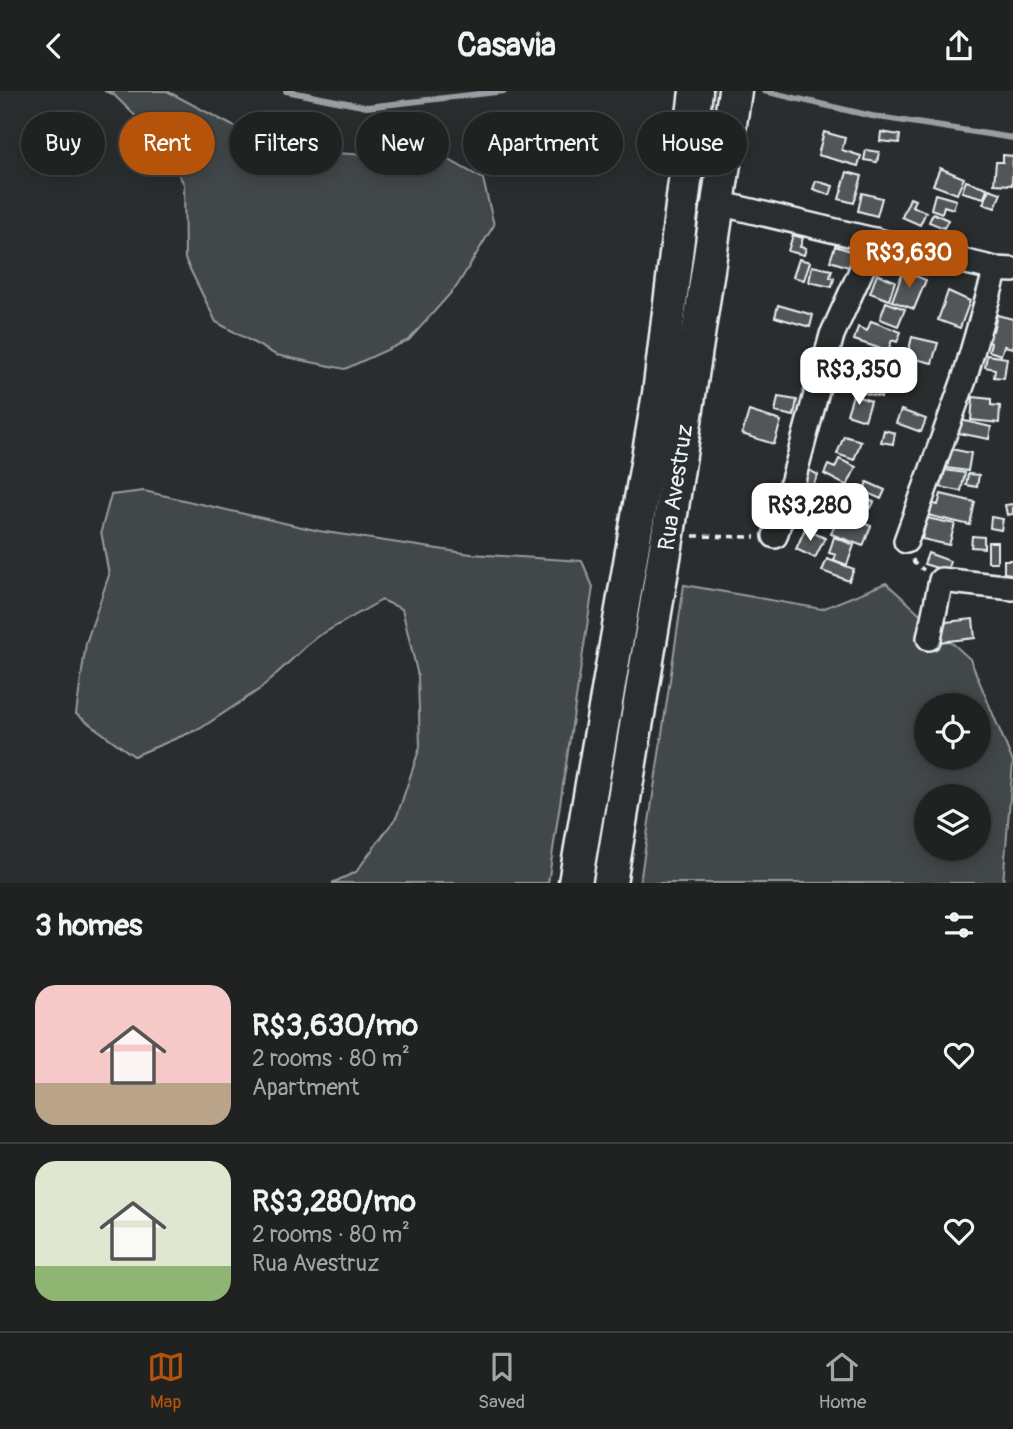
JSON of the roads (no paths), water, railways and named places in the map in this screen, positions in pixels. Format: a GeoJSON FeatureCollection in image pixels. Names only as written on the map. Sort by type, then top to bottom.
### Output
{"type":"FeatureCollection","features":[{"type":"Feature","properties":{"kind":"main road","name":"Rua Avestruz"},"geometry":{"type":"LineString","coordinates":[[575,883],[659,394],[696,91]]}},
{"type":"Feature","properties":{"kind":"main road","name":"Rua Avestruz"},"geometry":{"type":"LineString","coordinates":[[610,883],[668,534],[735,91]]}},
{"type":"Feature","properties":{"kind":"street"},"geometry":{"type":"LineString","coordinates":[[718,203],[1004,269],[906,541]]}},
{"type":"Feature","properties":{"kind":"street"},"geometry":{"type":"LineString","coordinates":[[775,536],[832,335],[875,240]]}},
{"type":"Feature","properties":{"kind":"street"},"geometry":{"type":"LineString","coordinates":[[929,638],[941,580],[1013,588]]}},
{"type":"Feature","properties":{"kind":"waterway"},"geometry":{"type":"LineString","coordinates":[[286,91],[367,107],[505,91]]}},
{"type":"Feature","properties":{"kind":"waterway"},"geometry":{"type":"LineString","coordinates":[[764,91],[872,116],[1013,138]]}}]}
